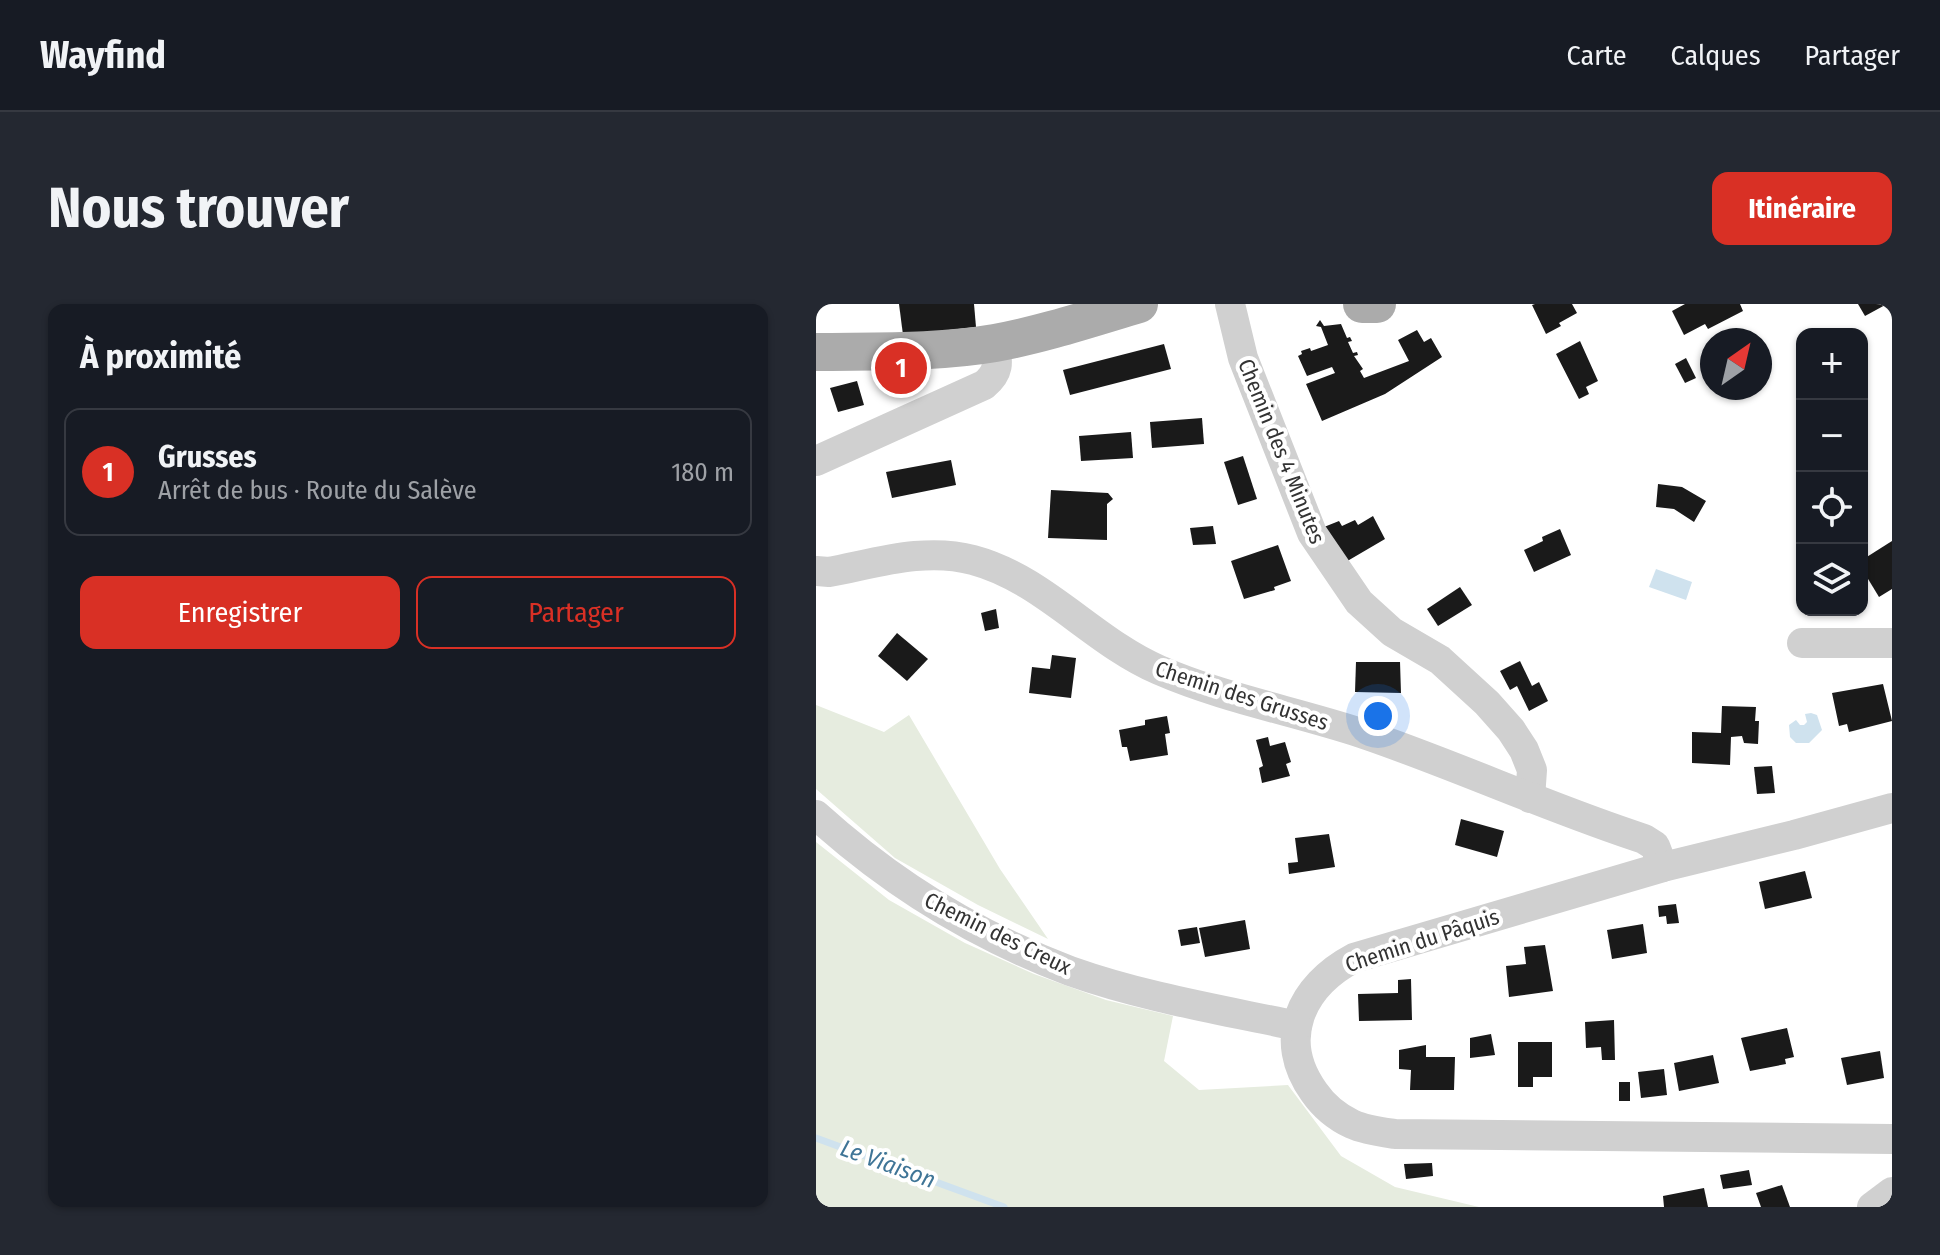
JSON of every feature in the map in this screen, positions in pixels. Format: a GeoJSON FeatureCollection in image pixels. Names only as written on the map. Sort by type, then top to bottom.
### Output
{"type":"FeatureCollection","features":[{"type":"Feature","properties":{"kind":"main road"},"geometry":{"type":"LineString","coordinates":[[816,352],[909,350],[995,343],[1139,304]]}},
{"type":"Feature","properties":{"kind":"main road"},"geometry":{"type":"LineString","coordinates":[[1362,304],[1377,304]]}},
{"type":"Feature","properties":{"kind":"street","name":"Chemin des 4 Minutes"},"geometry":{"type":"LineString","coordinates":[[1230,304],[1243,358],[1312,533],[1359,602],[1392,632],[1452,670],[1511,730],[1532,770],[1530,798]]}},
{"type":"Feature","properties":{"kind":"street"},"geometry":{"type":"LineString","coordinates":[[816,461],[984,385],[998,366],[995,343]]}},
{"type":"Feature","properties":{"kind":"street","name":"Chemin des Grusses"},"geometry":{"type":"LineString","coordinates":[[816,571],[829,572],[925,554],[971,559],[1014,575],[1107,641],[1164,672],[1358,732],[1644,839],[1655,846],[1663,867]]}},
{"type":"Feature","properties":{"kind":"street"},"geometry":{"type":"LineString","coordinates":[[1802,643],[1892,643]]}},
{"type":"Feature","properties":{"kind":"street","name":"Chemin du Pâquis"},"geometry":{"type":"LineString","coordinates":[[1892,808],[1663,867],[1354,958],[1325,976],[1315,987],[1297,1026],[1297,1060],[1306,1081],[1333,1112],[1353,1125],[1370,1130],[1395,1134],[1892,1139]]}},
{"type":"Feature","properties":{"kind":"street","name":"Chemin des Creux"},"geometry":{"type":"LineString","coordinates":[[816,815],[889,877],[961,920],[1033,956],[1126,987],[1297,1026]]}},
{"type":"Feature","properties":{"kind":"street"},"geometry":{"type":"LineString","coordinates":[[1872,1207],[1892,1192]]}},
{"type":"Feature","properties":{"kind":"shaded area"},"geometry":{"type":"Polygon","coordinates":[[[816,705],[884,732],[909,715],[1000,869],[1048,939],[978,905],[895,858],[816,789],[816,705]]]}},
{"type":"Feature","properties":{"kind":"shaded area"},"geometry":{"type":"Polygon","coordinates":[[[816,842],[889,900],[965,943],[1034,974],[1106,1000],[1173,1016],[1164,1061],[1199,1090],[1288,1085],[1341,1156],[1395,1187],[1479,1207],[816,1207],[816,842]]]}},
{"type":"Feature","properties":{"kind":"water"},"geometry":{"type":"Polygon","coordinates":[[[1656,569],[1692,582],[1686,600],[1649,587],[1656,569]]]}},
{"type":"Feature","properties":{"kind":"water"},"geometry":{"type":"Polygon","coordinates":[[[1805,714],[1817,715],[1822,730],[1809,743],[1796,743],[1790,737],[1789,725],[1796,720],[1804,725],[1807,722],[1805,714]]]}},
{"type":"Feature","properties":{"kind":"building"},"geometry":{"type":"Polygon","coordinates":[[[899,304],[974,304],[976,327],[903,335],[899,304]]]}},
{"type":"Feature","properties":{"kind":"building"},"geometry":{"type":"Polygon","coordinates":[[[1572,304],[1577,313],[1546,334],[1532,305],[1572,304]]]}},
{"type":"Feature","properties":{"kind":"building"},"geometry":{"type":"Polygon","coordinates":[[[1685,304],[1740,304],[1743,311],[1710,328],[1705,324],[1684,335],[1672,311],[1685,304]]]}},
{"type":"Feature","properties":{"kind":"building"},"geometry":{"type":"Polygon","coordinates":[[[1858,304],[1887,304],[1865,316],[1858,304]]]}},
{"type":"Feature","properties":{"kind":"building"},"geometry":{"type":"Polygon","coordinates":[[[1320,320],[1324,326],[1341,324],[1347,338],[1350,337],[1352,341],[1348,342],[1353,353],[1357,352],[1358,355],[1354,356],[1363,369],[1360,371],[1364,378],[1409,361],[1398,340],[1417,330],[1424,342],[1431,338],[1442,357],[1385,394],[1322,421],[1306,384],[1335,373],[1332,367],[1307,376],[1298,356],[1302,354],[1301,351],[1328,345],[1321,327],[1316,326],[1320,320]]]}},
{"type":"Feature","properties":{"kind":"building"},"geometry":{"type":"Polygon","coordinates":[[[1580,341],[1598,381],[1586,387],[1589,394],[1579,399],[1556,354],[1580,341]]]}},
{"type":"Feature","properties":{"kind":"building"},"geometry":{"type":"Polygon","coordinates":[[[1164,344],[1171,369],[1070,395],[1063,370],[1164,344]]]}},
{"type":"Feature","properties":{"kind":"building"},"geometry":{"type":"Polygon","coordinates":[[[1686,358],[1696,378],[1685,383],[1675,364],[1686,358]]]}},
{"type":"Feature","properties":{"kind":"building"},"geometry":{"type":"Polygon","coordinates":[[[857,381],[864,405],[838,412],[830,388],[857,381]]]}},
{"type":"Feature","properties":{"kind":"building"},"geometry":{"type":"Polygon","coordinates":[[[1202,418],[1204,444],[1152,448],[1150,422],[1202,418]]]}},
{"type":"Feature","properties":{"kind":"building"},"geometry":{"type":"Polygon","coordinates":[[[1131,432],[1133,458],[1081,461],[1079,436],[1131,432]]]}},
{"type":"Feature","properties":{"kind":"building"},"geometry":{"type":"Polygon","coordinates":[[[1243,456],[1257,499],[1238,505],[1224,462],[1243,456]]]}},
{"type":"Feature","properties":{"kind":"building"},"geometry":{"type":"Polygon","coordinates":[[[951,460],[956,485],[892,498],[886,472],[951,460]]]}},
{"type":"Feature","properties":{"kind":"building"},"geometry":{"type":"Polygon","coordinates":[[[1658,484],[1682,487],[1706,501],[1694,522],[1674,509],[1656,507],[1658,484]]]}},
{"type":"Feature","properties":{"kind":"building"},"geometry":{"type":"Polygon","coordinates":[[[1051,490],[1108,493],[1113,499],[1107,504],[1107,540],[1048,538],[1051,490]]]}},
{"type":"Feature","properties":{"kind":"building"},"geometry":{"type":"Polygon","coordinates":[[[1373,516],[1385,539],[1344,563],[1324,527],[1339,521],[1342,526],[1355,520],[1358,525],[1373,516]]]}},
{"type":"Feature","properties":{"kind":"building"},"geometry":{"type":"Polygon","coordinates":[[[1213,526],[1216,544],[1193,545],[1190,528],[1213,526]]]}},
{"type":"Feature","properties":{"kind":"building"},"geometry":{"type":"Polygon","coordinates":[[[1560,529],[1571,555],[1534,572],[1524,550],[1560,529]]]}},
{"type":"Feature","properties":{"kind":"building"},"geometry":{"type":"Polygon","coordinates":[[[1892,541],[1892,589],[1879,597],[1868,579],[1868,556],[1892,541]]]}},
{"type":"Feature","properties":{"kind":"building"},"geometry":{"type":"Polygon","coordinates":[[[1278,545],[1291,581],[1274,587],[1275,590],[1244,599],[1231,561],[1278,545]]]}},
{"type":"Feature","properties":{"kind":"building"},"geometry":{"type":"Polygon","coordinates":[[[1460,587],[1472,605],[1438,626],[1427,609],[1460,587]]]}},
{"type":"Feature","properties":{"kind":"building"},"geometry":{"type":"Polygon","coordinates":[[[996,609],[999,628],[985,631],[981,613],[996,609]]]}},
{"type":"Feature","properties":{"kind":"building"},"geometry":{"type":"Polygon","coordinates":[[[897,633],[928,659],[907,681],[878,656],[897,633]]]}},
{"type":"Feature","properties":{"kind":"building"},"geometry":{"type":"Polygon","coordinates":[[[1052,655],[1076,658],[1071,698],[1029,693],[1032,667],[1050,669],[1052,655]]]}},
{"type":"Feature","properties":{"kind":"building"},"geometry":{"type":"Polygon","coordinates":[[[1520,661],[1532,686],[1539,682],[1548,701],[1529,711],[1517,686],[1510,690],[1500,671],[1520,661]]]}},
{"type":"Feature","properties":{"kind":"building"},"geometry":{"type":"Polygon","coordinates":[[[1356,662],[1400,662],[1401,693],[1355,692],[1356,662]]]}},
{"type":"Feature","properties":{"kind":"building"},"geometry":{"type":"Polygon","coordinates":[[[1883,684],[1892,721],[1849,732],[1847,724],[1839,726],[1832,693],[1883,684]]]}},
{"type":"Feature","properties":{"kind":"building"},"geometry":{"type":"Polygon","coordinates":[[[1722,706],[1756,707],[1758,744],[1744,743],[1742,736],[1731,737],[1730,765],[1692,763],[1692,732],[1721,733],[1722,706]]]}},
{"type":"Feature","properties":{"kind":"building"},"geometry":{"type":"Polygon","coordinates":[[[1167,716],[1170,733],[1165,734],[1168,755],[1130,761],[1127,747],[1122,747],[1119,730],[1145,725],[1145,720],[1167,716]]]}},
{"type":"Feature","properties":{"kind":"building"},"geometry":{"type":"Polygon","coordinates":[[[1268,737],[1270,746],[1285,742],[1291,762],[1286,764],[1290,776],[1262,783],[1259,768],[1263,766],[1256,740],[1268,737]]]}},
{"type":"Feature","properties":{"kind":"building"},"geometry":{"type":"Polygon","coordinates":[[[1772,766],[1775,793],[1757,794],[1754,767],[1772,766]]]}},
{"type":"Feature","properties":{"kind":"building"},"geometry":{"type":"Polygon","coordinates":[[[1461,819],[1504,831],[1497,857],[1455,845],[1461,819]]]}},
{"type":"Feature","properties":{"kind":"building"},"geometry":{"type":"Polygon","coordinates":[[[1329,834],[1335,867],[1289,874],[1288,863],[1298,862],[1295,838],[1329,834]]]}},
{"type":"Feature","properties":{"kind":"building"},"geometry":{"type":"Polygon","coordinates":[[[1805,871],[1812,898],[1765,909],[1759,882],[1805,871]]]}},
{"type":"Feature","properties":{"kind":"building"},"geometry":{"type":"Polygon","coordinates":[[[1676,904],[1679,923],[1667,924],[1666,916],[1659,917],[1658,906],[1676,904]]]}},
{"type":"Feature","properties":{"kind":"building"},"geometry":{"type":"Polygon","coordinates":[[[1245,920],[1250,949],[1205,957],[1199,928],[1245,920]]]}},
{"type":"Feature","properties":{"kind":"building"},"geometry":{"type":"Polygon","coordinates":[[[1643,924],[1647,953],[1612,959],[1607,930],[1643,924]]]}},
{"type":"Feature","properties":{"kind":"building"},"geometry":{"type":"Polygon","coordinates":[[[1197,927],[1200,943],[1181,946],[1178,930],[1197,927]]]}},
{"type":"Feature","properties":{"kind":"building"},"geometry":{"type":"Polygon","coordinates":[[[1545,945],[1553,991],[1509,997],[1506,966],[1526,964],[1524,947],[1545,945]]]}},
{"type":"Feature","properties":{"kind":"building"},"geometry":{"type":"Polygon","coordinates":[[[1411,979],[1412,1020],[1359,1021],[1358,994],[1398,993],[1398,980],[1411,979]]]}},
{"type":"Feature","properties":{"kind":"building"},"geometry":{"type":"Polygon","coordinates":[[[1614,1020],[1615,1060],[1602,1060],[1601,1047],[1586,1048],[1585,1022],[1614,1020]]]}},
{"type":"Feature","properties":{"kind":"building"},"geometry":{"type":"Polygon","coordinates":[[[1787,1028],[1794,1057],[1785,1059],[1786,1064],[1750,1071],[1741,1038],[1787,1028]]]}},
{"type":"Feature","properties":{"kind":"building"},"geometry":{"type":"Polygon","coordinates":[[[1491,1034],[1495,1055],[1470,1058],[1470,1038],[1491,1034]]]}},
{"type":"Feature","properties":{"kind":"building"},"geometry":{"type":"Polygon","coordinates":[[[1518,1042],[1552,1042],[1552,1077],[1533,1077],[1533,1087],[1518,1087],[1518,1042]]]}},
{"type":"Feature","properties":{"kind":"building"},"geometry":{"type":"Polygon","coordinates":[[[1426,1045],[1426,1057],[1455,1057],[1454,1090],[1410,1090],[1411,1070],[1399,1069],[1399,1050],[1426,1045]]]}},
{"type":"Feature","properties":{"kind":"building"},"geometry":{"type":"Polygon","coordinates":[[[1880,1051],[1884,1078],[1847,1085],[1841,1058],[1880,1051]]]}},
{"type":"Feature","properties":{"kind":"building"},"geometry":{"type":"Polygon","coordinates":[[[1713,1055],[1719,1083],[1679,1091],[1674,1063],[1713,1055]]]}},
{"type":"Feature","properties":{"kind":"building"},"geometry":{"type":"Polygon","coordinates":[[[1664,1069],[1667,1095],[1641,1098],[1638,1072],[1664,1069]]]}},
{"type":"Feature","properties":{"kind":"building"},"geometry":{"type":"Polygon","coordinates":[[[1619,1082],[1630,1082],[1630,1101],[1619,1101],[1619,1082]]]}},
{"type":"Feature","properties":{"kind":"building"},"geometry":{"type":"Polygon","coordinates":[[[1432,1163],[1433,1176],[1406,1179],[1404,1164],[1432,1163]]]}},
{"type":"Feature","properties":{"kind":"building"},"geometry":{"type":"Polygon","coordinates":[[[1749,1170],[1752,1185],[1723,1189],[1720,1175],[1749,1170]]]}},
{"type":"Feature","properties":{"kind":"building"},"geometry":{"type":"Polygon","coordinates":[[[1782,1185],[1790,1207],[1761,1207],[1756,1193],[1782,1185]]]}},
{"type":"Feature","properties":{"kind":"building"},"geometry":{"type":"Polygon","coordinates":[[[1704,1188],[1708,1207],[1664,1207],[1663,1196],[1704,1188]]]}},
{"type":"Feature","properties":{"kind":"waterway","name":"Le Viaison"},"geometry":{"type":"LineString","coordinates":[[816,1138],[1004,1207]]}},
{"type":"Feature","properties":{"kind":"place","name":"Grusses"},"geometry":{"type":"Point","coordinates":[901,368]}}]}
